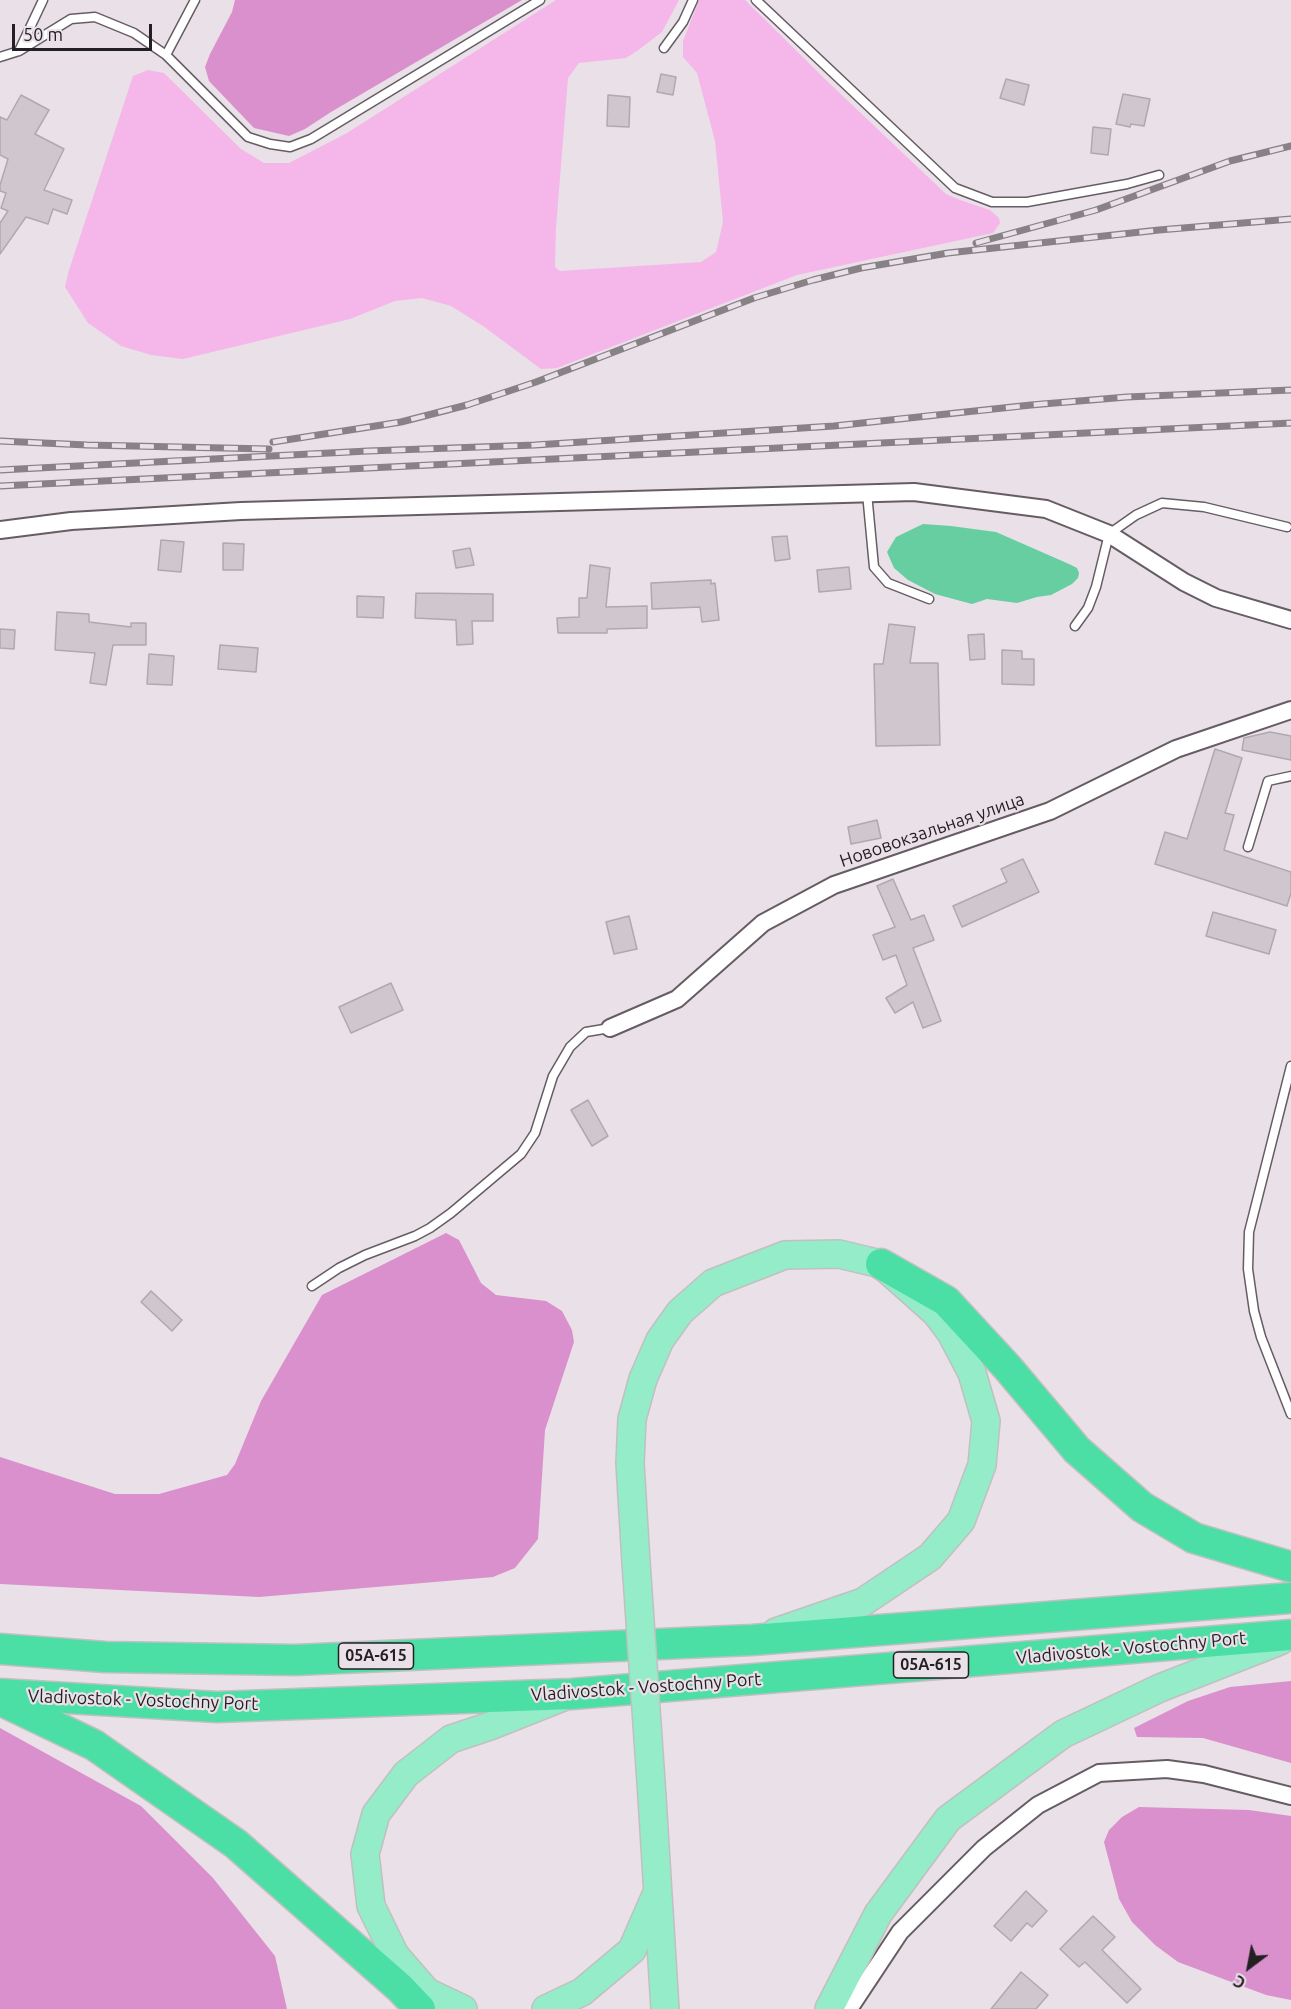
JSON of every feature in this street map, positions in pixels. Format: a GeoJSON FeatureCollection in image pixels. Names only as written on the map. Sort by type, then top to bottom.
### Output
{"type":"FeatureCollection","features":[{"type":"Feature","properties":{"kind":"highway"},"geometry":{"type":"LineString","coordinates":[[881,1264],[945,1301],[1007,1367],[1077,1450],[1142,1507],[1194,1538],[1291,1567]]}},
{"type":"Feature","properties":{"kind":"highway","name":"Vladivostok - Vostochny Port"},"geometry":{"type":"LineString","coordinates":[[0,1649],[105,1657],[295,1660],[752,1640],[1291,1598]]}},
{"type":"Feature","properties":{"kind":"highway","name":"Vladivostok - Vostochny Port"},"geometry":{"type":"LineString","coordinates":[[0,1694],[217,1707],[572,1694],[1291,1636]]}},
{"type":"Feature","properties":{"kind":"highway"},"geometry":{"type":"LineString","coordinates":[[0,1700],[94,1744],[236,1844],[400,1988],[420,2009]]}},
{"type":"Feature","properties":{"kind":"main road"},"geometry":{"type":"LineString","coordinates":[[665,2009],[630,1463],[632,1419],[647,1369],[660,1340],[680,1312],[713,1283],[784,1255],[839,1254],[881,1264],[936,1313],[951,1333],[972,1373],[986,1421],[982,1465],[961,1521],[930,1557],[863,1602],[752,1640]]}},
{"type":"Feature","properties":{"kind":"main road"},"geometry":{"type":"LineString","coordinates":[[829,2009],[878,1914],[948,1819],[1063,1734],[1160,1688],[1291,1636]]}},
{"type":"Feature","properties":{"kind":"main road"},"geometry":{"type":"LineString","coordinates":[[463,2009],[427,1992],[394,1955],[371,1906],[365,1854],[376,1814],[406,1774],[451,1739],[572,1694]]}},
{"type":"Feature","properties":{"kind":"main road"},"geometry":{"type":"LineString","coordinates":[[546,2009],[582,1992],[632,1950],[658,1892]]}},
{"type":"Feature","properties":{"kind":"street"},"geometry":{"type":"LineString","coordinates":[[0,530],[70,521],[241,511],[914,492],[1047,509],[1109,534],[1184,582],[1216,598],[1291,620]]}},
{"type":"Feature","properties":{"kind":"street","name":"Нововокзальная улица"},"geometry":{"type":"LineString","coordinates":[[610,1028],[677,999],[763,923],[834,885],[1050,810],[1176,749],[1291,710]]}},
{"type":"Feature","properties":{"kind":"street"},"geometry":{"type":"LineString","coordinates":[[849,2009],[900,1932],[984,1848],[1038,1805],[1099,1773],[1167,1769],[1204,1774],[1291,1796]]}},
{"type":"Feature","properties":{"kind":"lane"},"geometry":{"type":"LineString","coordinates":[[19,51],[43,0]]}},
{"type":"Feature","properties":{"kind":"lane"},"geometry":{"type":"LineString","coordinates":[[166,55],[195,0]]}},
{"type":"Feature","properties":{"kind":"lane"},"geometry":{"type":"LineString","coordinates":[[0,57],[19,51],[71,19],[95,17],[134,33],[166,55],[248,137],[290,147],[311,139],[540,0]]}},
{"type":"Feature","properties":{"kind":"lane"},"geometry":{"type":"LineString","coordinates":[[664,48],[683,22],[693,0]]}},
{"type":"Feature","properties":{"kind":"lane"},"geometry":{"type":"LineString","coordinates":[[756,0],[955,189],[992,202],[1027,202],[1127,184],[1159,175]]}},
{"type":"Feature","properties":{"kind":"lane"},"geometry":{"type":"LineString","coordinates":[[867,492],[874,567],[888,583],[929,599]]}},
{"type":"Feature","properties":{"kind":"lane"},"geometry":{"type":"LineString","coordinates":[[1075,626],[1088,608],[1096,587],[1109,534],[1136,515],[1162,503],[1204,507],[1287,527]]}},
{"type":"Feature","properties":{"kind":"lane"},"geometry":{"type":"LineString","coordinates":[[1248,847],[1268,781],[1291,776]]}},
{"type":"Feature","properties":{"kind":"lane"},"geometry":{"type":"LineString","coordinates":[[312,1286],[339,1268],[365,1255],[429,1228],[451,1213],[521,1154],[535,1133],[553,1076],[570,1047],[586,1032],[610,1028]]}},
{"type":"Feature","properties":{"kind":"lane"},"geometry":{"type":"LineString","coordinates":[[1291,1066],[1249,1232],[1248,1269],[1254,1311],[1261,1337],[1291,1414]]}},
{"type":"Feature","properties":{"kind":"shaded area"},"geometry":{"type":"Polygon","coordinates":[[[235,0],[522,0],[305,129],[289,136],[254,128],[209,81],[205,67],[232,12],[235,0]]]}},
{"type":"Feature","properties":{"kind":"shaded area"},"geometry":{"type":"Polygon","coordinates":[[[556,0],[679,0],[662,32],[637,51],[626,58],[579,63],[568,78],[556,228],[555,267],[560,271],[701,262],[716,252],[723,222],[715,141],[697,73],[683,57],[683,41],[699,0],[745,0],[946,194],[990,210],[999,218],[1000,223],[993,233],[797,275],[557,368],[541,369],[483,326],[451,306],[422,298],[395,301],[350,319],[183,359],[151,355],[121,346],[88,323],[65,287],[133,76],[148,70],[164,73],[241,149],[264,163],[289,163],[347,133],[556,0]]]}},
{"type":"Feature","properties":{"kind":"shaded area"},"geometry":{"type":"Polygon","coordinates":[[[923,524],[996,532],[1077,568],[1078,578],[1072,584],[1051,595],[1017,603],[987,599],[972,604],[935,594],[908,580],[894,568],[887,552],[896,537],[923,524]]]}},
{"type":"Feature","properties":{"kind":"shaded area"},"geometry":{"type":"Polygon","coordinates":[[[446,1233],[459,1240],[481,1283],[496,1295],[546,1301],[562,1311],[572,1330],[574,1342],[545,1430],[538,1539],[515,1568],[493,1577],[259,1597],[0,1584],[0,1457],[115,1494],[159,1494],[227,1475],[235,1464],[261,1401],[322,1295],[446,1233]]]}},
{"type":"Feature","properties":{"kind":"shaded area"},"geometry":{"type":"Polygon","coordinates":[[[1291,1681],[1291,1763],[1203,1738],[1137,1737],[1134,1728],[1188,1701],[1230,1687],[1291,1681]]]}},
{"type":"Feature","properties":{"kind":"shaded area"},"geometry":{"type":"Polygon","coordinates":[[[0,1728],[141,1806],[213,1878],[275,1956],[287,2009],[0,2009],[0,1728]]]}},
{"type":"Feature","properties":{"kind":"shaded area"},"geometry":{"type":"Polygon","coordinates":[[[1139,1807],[1249,1810],[1291,1816],[1291,2000],[1266,1995],[1178,1962],[1155,1945],[1132,1922],[1119,1899],[1104,1842],[1109,1830],[1122,1817],[1139,1807]]]}},
{"type":"Feature","properties":{"kind":"building"},"geometry":{"type":"Polygon","coordinates":[[[661,74],[676,77],[673,95],[657,92],[661,74]]]}},
{"type":"Feature","properties":{"kind":"building"},"geometry":{"type":"Polygon","coordinates":[[[1006,79],[1029,85],[1024,105],[1000,98],[1006,79]]]}},
{"type":"Feature","properties":{"kind":"building"},"geometry":{"type":"Polygon","coordinates":[[[1123,94],[1150,99],[1144,126],[1131,124],[1130,127],[1116,124],[1123,94]]]}},
{"type":"Feature","properties":{"kind":"building"},"geometry":{"type":"Polygon","coordinates":[[[21,95],[49,110],[35,134],[64,149],[44,190],[72,200],[67,214],[53,209],[48,224],[26,217],[0,254],[0,223],[8,211],[1,208],[6,193],[0,191],[0,185],[8,159],[0,155],[0,117],[7,120],[21,95]]]}},
{"type":"Feature","properties":{"kind":"building"},"geometry":{"type":"Polygon","coordinates":[[[608,95],[630,97],[629,127],[607,126],[608,95]]]}},
{"type":"Feature","properties":{"kind":"building"},"geometry":{"type":"Polygon","coordinates":[[[1093,127],[1111,129],[1108,155],[1091,153],[1093,127]]]}},
{"type":"Feature","properties":{"kind":"building"},"geometry":{"type":"Polygon","coordinates":[[[787,536],[790,559],[775,561],[772,537],[787,536]]]}},
{"type":"Feature","properties":{"kind":"building"},"geometry":{"type":"Polygon","coordinates":[[[161,540],[184,542],[181,572],[158,570],[161,540]]]}},
{"type":"Feature","properties":{"kind":"building"},"geometry":{"type":"Polygon","coordinates":[[[223,543],[244,544],[243,570],[223,570],[223,543]]]}},
{"type":"Feature","properties":{"kind":"building"},"geometry":{"type":"Polygon","coordinates":[[[470,548],[474,565],[456,568],[453,551],[470,548]]]}},
{"type":"Feature","properties":{"kind":"building"},"geometry":{"type":"Polygon","coordinates":[[[590,565],[610,568],[606,607],[647,606],[647,628],[607,629],[607,633],[558,633],[557,618],[579,617],[579,598],[587,598],[590,565]]]}},
{"type":"Feature","properties":{"kind":"building"},"geometry":{"type":"Polygon","coordinates":[[[849,567],[851,589],[819,592],[817,570],[849,567]]]}},
{"type":"Feature","properties":{"kind":"building"},"geometry":{"type":"Polygon","coordinates":[[[711,580],[711,584],[715,583],[719,620],[702,622],[700,607],[652,609],[651,583],[711,580]]]}},
{"type":"Feature","properties":{"kind":"building"},"geometry":{"type":"Polygon","coordinates":[[[416,593],[493,594],[493,621],[472,621],[473,644],[457,645],[456,620],[415,618],[416,593]]]}},
{"type":"Feature","properties":{"kind":"building"},"geometry":{"type":"Polygon","coordinates":[[[357,596],[384,597],[383,618],[357,617],[357,596]]]}},
{"type":"Feature","properties":{"kind":"building"},"geometry":{"type":"Polygon","coordinates":[[[57,612],[89,614],[89,622],[131,627],[131,623],[146,623],[146,645],[113,645],[106,685],[90,683],[95,653],[55,650],[57,612]]]}},
{"type":"Feature","properties":{"kind":"building"},"geometry":{"type":"Polygon","coordinates":[[[889,624],[915,627],[910,663],[938,663],[940,745],[876,746],[874,664],[883,664],[889,624]]]}},
{"type":"Feature","properties":{"kind":"building"},"geometry":{"type":"Polygon","coordinates":[[[0,629],[15,630],[14,649],[0,648],[0,629]]]}},
{"type":"Feature","properties":{"kind":"building"},"geometry":{"type":"Polygon","coordinates":[[[984,634],[985,659],[970,660],[968,635],[984,634]]]}},
{"type":"Feature","properties":{"kind":"building"},"geometry":{"type":"Polygon","coordinates":[[[220,645],[258,648],[256,672],[218,669],[220,645]]]}},
{"type":"Feature","properties":{"kind":"building"},"geometry":{"type":"Polygon","coordinates":[[[1002,650],[1022,651],[1022,659],[1034,659],[1034,685],[1002,684],[1002,650]]]}},
{"type":"Feature","properties":{"kind":"building"},"geometry":{"type":"Polygon","coordinates":[[[149,654],[174,656],[172,685],[147,684],[149,654]]]}},
{"type":"Feature","properties":{"kind":"building"},"geometry":{"type":"Polygon","coordinates":[[[1270,732],[1291,736],[1291,760],[1242,750],[1244,738],[1270,732]]]}},
{"type":"Feature","properties":{"kind":"building"},"geometry":{"type":"Polygon","coordinates":[[[1215,749],[1242,758],[1225,813],[1234,815],[1224,850],[1291,872],[1291,893],[1287,906],[1155,864],[1165,832],[1187,839],[1215,749]]]}},
{"type":"Feature","properties":{"kind":"building"},"geometry":{"type":"Polygon","coordinates":[[[877,820],[881,838],[851,844],[848,827],[877,820]]]}},
{"type":"Feature","properties":{"kind":"building"},"geometry":{"type":"Polygon","coordinates":[[[1023,859],[1039,892],[962,927],[953,906],[1007,882],[1001,869],[1023,859]]]}},
{"type":"Feature","properties":{"kind":"building"},"geometry":{"type":"Polygon","coordinates":[[[893,879],[911,920],[924,915],[934,940],[913,948],[941,1021],[923,1028],[913,1002],[895,1013],[886,998],[907,985],[896,955],[883,960],[873,935],[895,927],[877,886],[893,879]]]}},
{"type":"Feature","properties":{"kind":"building"},"geometry":{"type":"Polygon","coordinates":[[[1213,912],[1276,930],[1269,954],[1206,936],[1213,912]]]}},
{"type":"Feature","properties":{"kind":"building"},"geometry":{"type":"Polygon","coordinates":[[[629,916],[637,949],[614,954],[606,922],[629,916]]]}},
{"type":"Feature","properties":{"kind":"building"},"geometry":{"type":"Polygon","coordinates":[[[391,983],[403,1010],[351,1033],[339,1007],[391,983]]]}},
{"type":"Feature","properties":{"kind":"building"},"geometry":{"type":"Polygon","coordinates":[[[588,1100],[608,1136],[592,1146],[571,1110],[588,1100]]]}},
{"type":"Feature","properties":{"kind":"building"},"geometry":{"type":"Polygon","coordinates":[[[151,1291],[182,1320],[172,1331],[141,1302],[151,1291]]]}},
{"type":"Feature","properties":{"kind":"building"},"geometry":{"type":"Polygon","coordinates":[[[1026,1891],[1047,1911],[1032,1927],[1027,1923],[1011,1941],[994,1926],[1026,1891]]]}},
{"type":"Feature","properties":{"kind":"building"},"geometry":{"type":"Polygon","coordinates":[[[1093,1916],[1115,1937],[1102,1950],[1141,1989],[1127,2003],[1085,1962],[1079,1967],[1060,1949],[1093,1916]]]}},
{"type":"Feature","properties":{"kind":"building"},"geometry":{"type":"Polygon","coordinates":[[[1021,1972],[1048,1995],[1036,2009],[991,2009],[1021,1972]]]}},
{"type":"Feature","properties":{"kind":"railway"},"geometry":{"type":"LineString","coordinates":[[976,243],[1096,210],[1230,161],[1291,146]]}},
{"type":"Feature","properties":{"kind":"railway"},"geometry":{"type":"LineString","coordinates":[[273,442],[401,422],[467,405],[536,382],[754,298],[861,268],[948,253],[1159,230],[1291,219]]}},
{"type":"Feature","properties":{"kind":"railway"},"geometry":{"type":"LineString","coordinates":[[0,470],[368,451],[535,445],[834,426],[1127,397],[1291,390]]}},
{"type":"Feature","properties":{"kind":"railway"},"geometry":{"type":"LineString","coordinates":[[0,486],[1291,423]]}},
{"type":"Feature","properties":{"kind":"railway"},"geometry":{"type":"LineString","coordinates":[[0,441],[269,449]]}}]}
